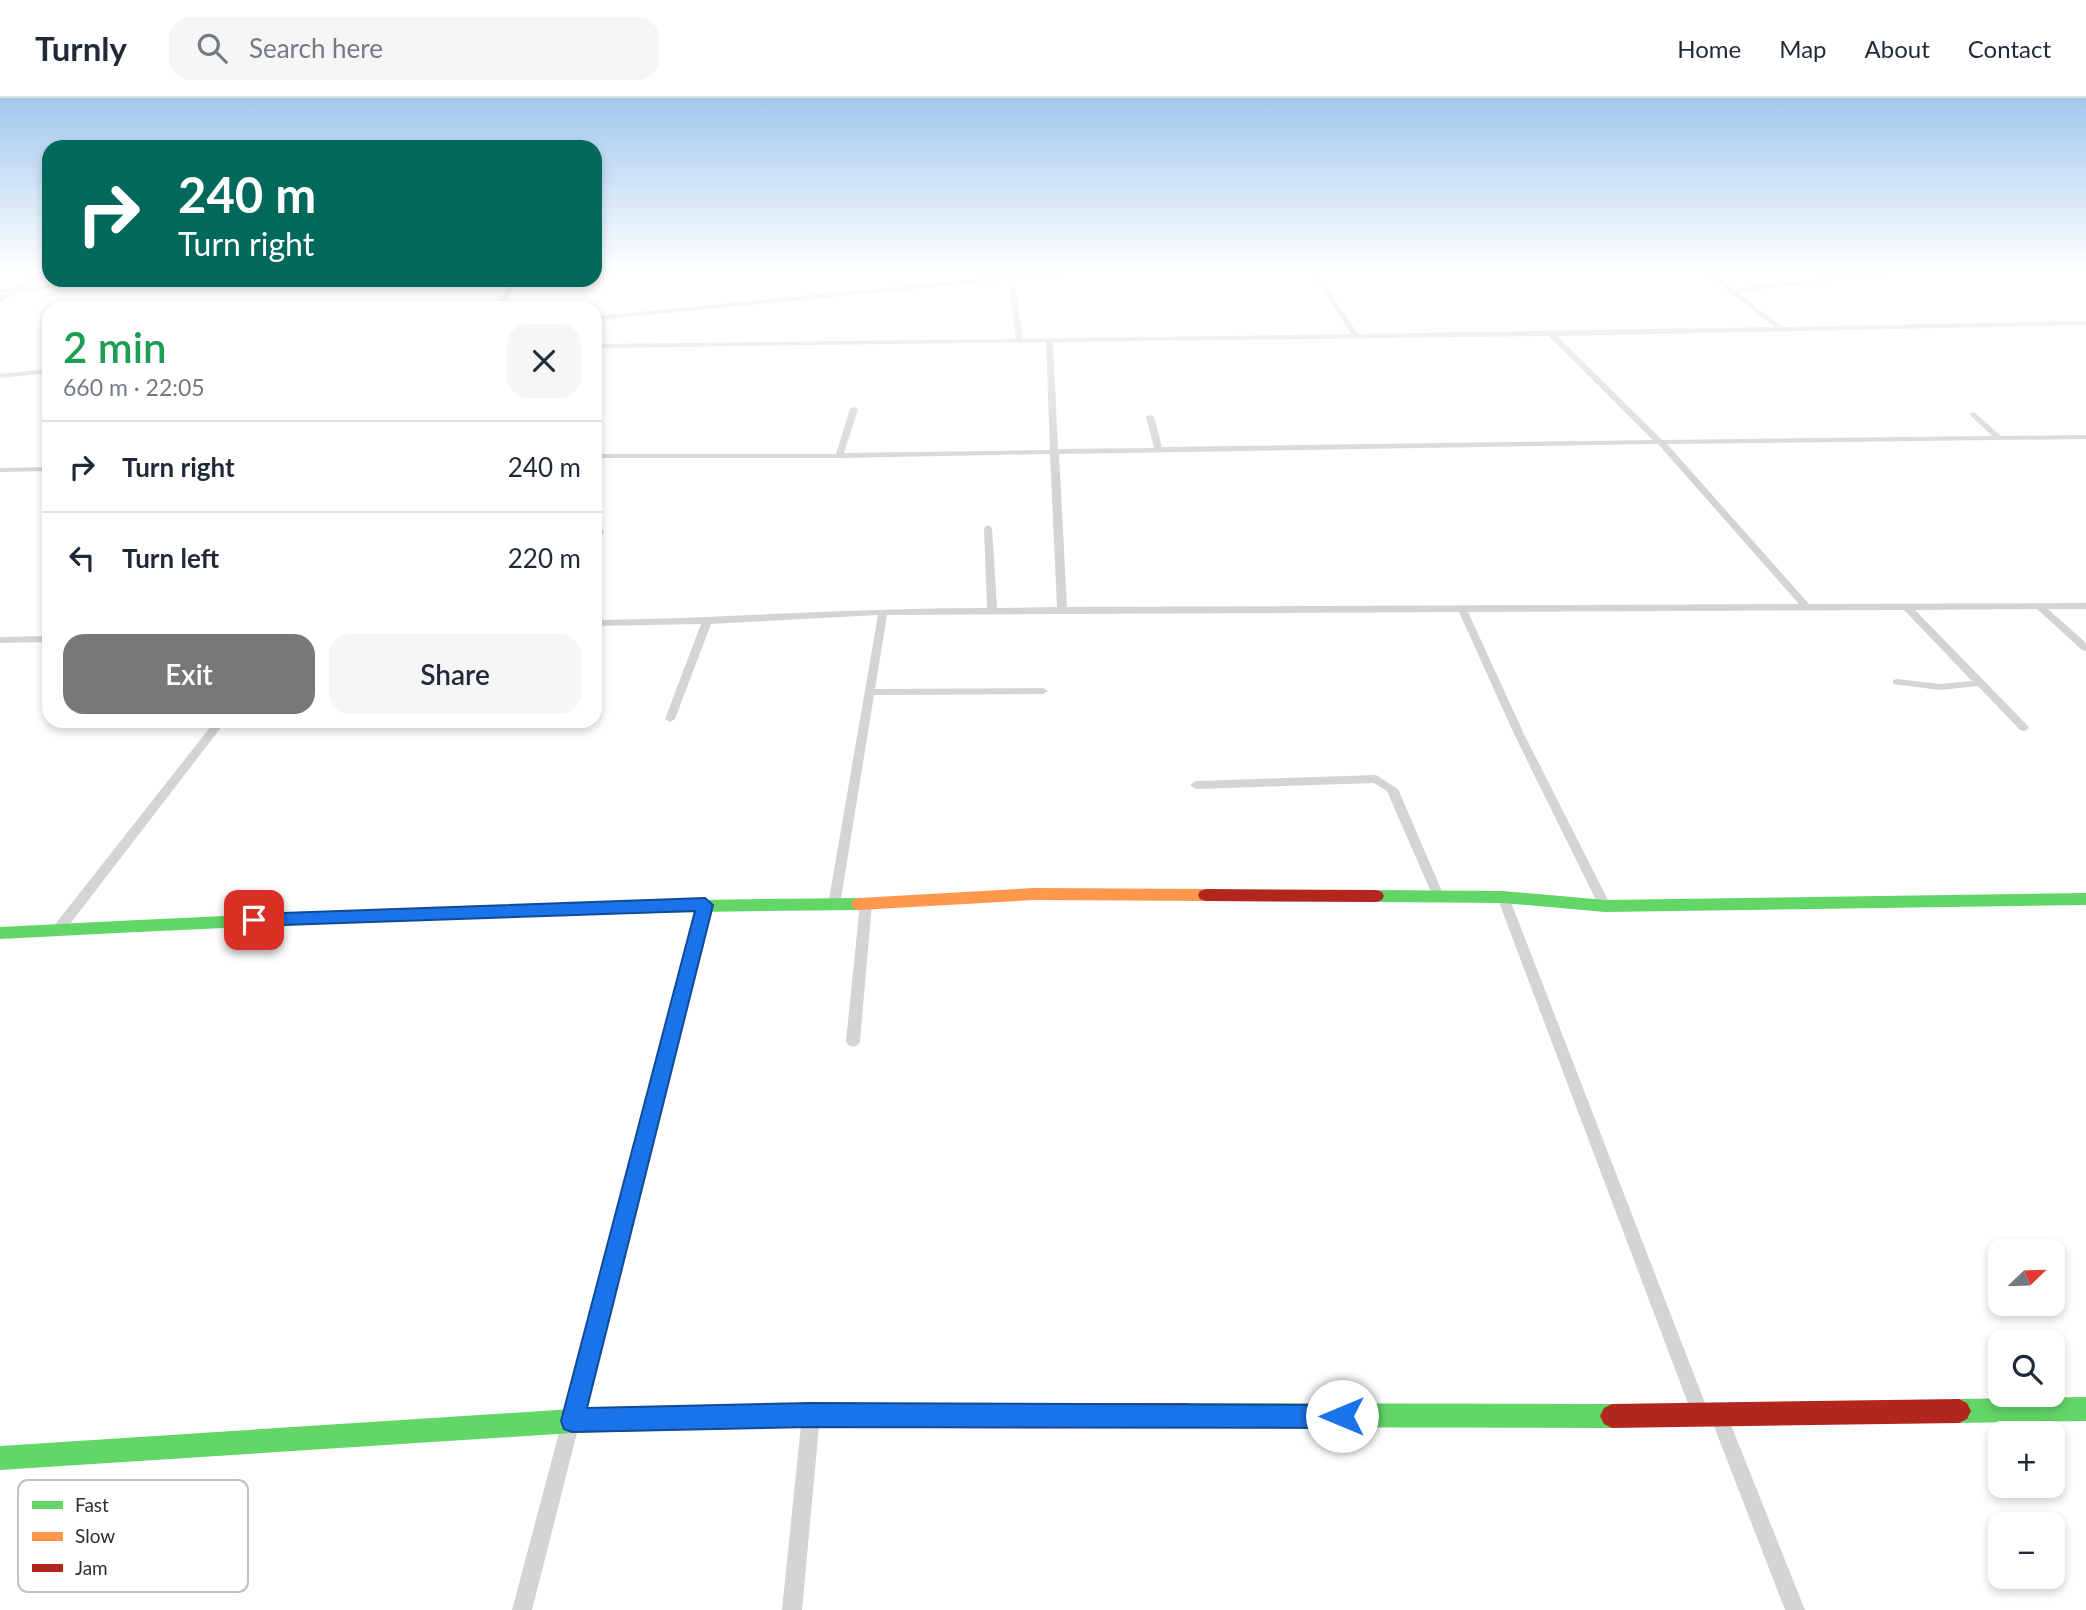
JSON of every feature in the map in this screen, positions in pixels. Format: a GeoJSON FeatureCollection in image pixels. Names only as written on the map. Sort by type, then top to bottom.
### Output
{"type":"FeatureCollection","features":[{"type":"Feature","properties":{"kind":"street"},"geometry":{"type":"LineString","coordinates":[[602,346],[980,341]]}},
{"type":"Feature","properties":{"kind":"street"},"geometry":{"type":"LineString","coordinates":[[1049,341],[1062,610]]}},
{"type":"Feature","properties":{"kind":"street"},"geometry":{"type":"LineString","coordinates":[[1558,341],[1661,443],[1807,608]]}},
{"type":"Feature","properties":{"kind":"street"},"geometry":{"type":"LineString","coordinates":[[0,376],[42,372]]}},
{"type":"Feature","properties":{"kind":"street"},"geometry":{"type":"LineString","coordinates":[[839,456],[854,409]]}},
{"type":"Feature","properties":{"kind":"street"},"geometry":{"type":"LineString","coordinates":[[1974,414],[1998,437]]}},
{"type":"Feature","properties":{"kind":"street"},"geometry":{"type":"LineString","coordinates":[[1150,417],[1159,450]]}},
{"type":"Feature","properties":{"kind":"street"},"geometry":{"type":"LineString","coordinates":[[602,456],[839,456],[2086,437]]}},
{"type":"Feature","properties":{"kind":"street"},"geometry":{"type":"LineString","coordinates":[[0,470],[42,469]]}},
{"type":"Feature","properties":{"kind":"street"},"geometry":{"type":"LineString","coordinates":[[988,528],[992,610]]}},
{"type":"Feature","properties":{"kind":"street"},"geometry":{"type":"LineString","coordinates":[[602,623],[992,610],[2086,606]]}},
{"type":"Feature","properties":{"kind":"street"},"geometry":{"type":"LineString","coordinates":[[1907,607],[2024,728]]}},
{"type":"Feature","properties":{"kind":"street"},"geometry":{"type":"LineString","coordinates":[[2040,607],[2086,649]]}},
{"type":"Feature","properties":{"kind":"street"},"geometry":{"type":"LineString","coordinates":[[1462,608],[1520,734],[1605,906]]}},
{"type":"Feature","properties":{"kind":"street"},"geometry":{"type":"LineString","coordinates":[[834,905],[883,612]]}},
{"type":"Feature","properties":{"kind":"street"},"geometry":{"type":"LineString","coordinates":[[670,719],[706,621]]}},
{"type":"Feature","properties":{"kind":"street"},"geometry":{"type":"LineString","coordinates":[[0,640],[42,639]]}},
{"type":"Feature","properties":{"kind":"street"},"geometry":{"type":"LineString","coordinates":[[1896,682],[1940,687],[1979,683]]}},
{"type":"Feature","properties":{"kind":"street"},"geometry":{"type":"LineString","coordinates":[[869,692],[1043,691]]}},
{"type":"Feature","properties":{"kind":"street"},"geometry":{"type":"LineString","coordinates":[[58,930],[216,728]]}},
{"type":"Feature","properties":{"kind":"street"},"geometry":{"type":"LineString","coordinates":[[1196,785],[1376,779],[1384,781],[1392,789],[1438,896]]}},
{"type":"Feature","properties":{"kind":"street"},"geometry":{"type":"LineString","coordinates":[[0,933],[309,917],[705,905],[866,904],[1034,894],[1503,897],[1605,906],[2086,899]]}},
{"type":"Feature","properties":{"kind":"street"},"geometry":{"type":"LineString","coordinates":[[1503,897],[1710,1416],[1795,1610]]}},
{"type":"Feature","properties":{"kind":"street"},"geometry":{"type":"LineString","coordinates":[[853,1041],[866,904]]}},
{"type":"Feature","properties":{"kind":"street"},"geometry":{"type":"LineString","coordinates":[[522,1610],[705,905]]}},
{"type":"Feature","properties":{"kind":"street"},"geometry":{"type":"LineString","coordinates":[[0,1458],[572,1421],[811,1415],[1710,1416],[2086,1409]]}},
{"type":"Feature","properties":{"kind":"street"},"geometry":{"type":"LineString","coordinates":[[792,1610],[811,1415]]}},
{"type":"Feature","properties":{"kind":"traffic: fast"},"geometry":{"type":"LineString","coordinates":[[1376,896],[1503,897],[1605,906],[2086,899]]}},
{"type":"Feature","properties":{"kind":"traffic: fast"},"geometry":{"type":"LineString","coordinates":[[0,933],[309,917],[705,905],[859,904]]}},
{"type":"Feature","properties":{"kind":"traffic: fast"},"geometry":{"type":"LineString","coordinates":[[1959,1411],[2086,1409]]}},
{"type":"Feature","properties":{"kind":"traffic: fast"},"geometry":{"type":"LineString","coordinates":[[0,1458],[572,1421],[811,1415],[958,1415]]}},
{"type":"Feature","properties":{"kind":"traffic: fast"},"geometry":{"type":"LineString","coordinates":[[1188,1415],[1612,1416]]}},
{"type":"Feature","properties":{"kind":"traffic: slow"},"geometry":{"type":"LineString","coordinates":[[859,904],[1034,894],[1206,895]]}},
{"type":"Feature","properties":{"kind":"traffic: jam"},"geometry":{"type":"LineString","coordinates":[[1206,895],[1376,896]]}},
{"type":"Feature","properties":{"kind":"traffic: jam"},"geometry":{"type":"LineString","coordinates":[[1612,1416],[1959,1411]]}},
{"type":"Feature","properties":{"kind":"traffic: jam"},"geometry":{"type":"LineString","coordinates":[[958,1415],[1188,1415]]}},
{"type":"Feature","properties":{"kind":"route"},"geometry":{"type":"LineString","coordinates":[[254,920],[705,905],[572,1421],[811,1415],[1342,1416]]}}]}
